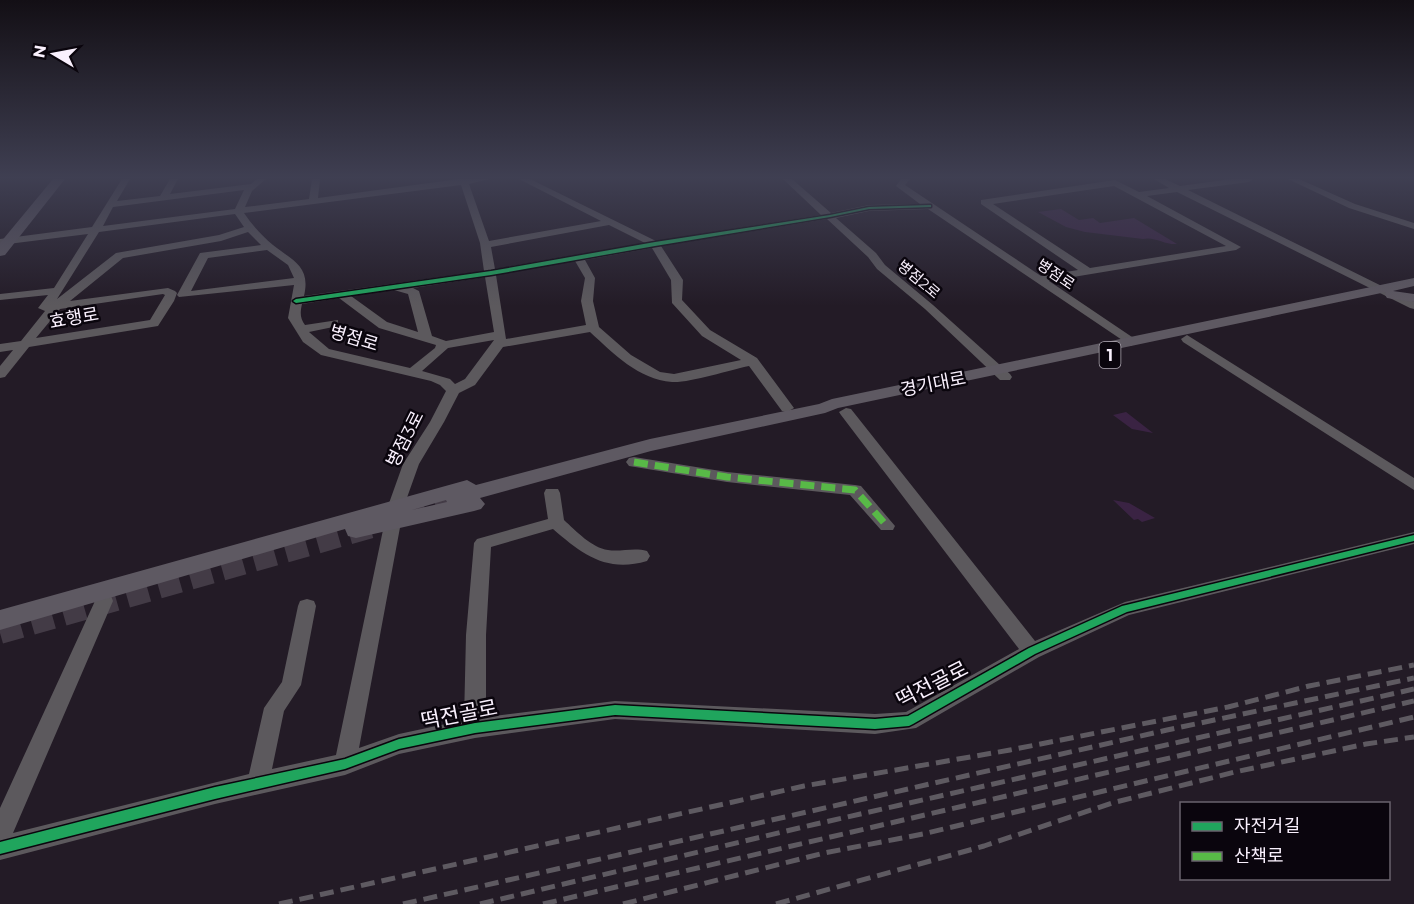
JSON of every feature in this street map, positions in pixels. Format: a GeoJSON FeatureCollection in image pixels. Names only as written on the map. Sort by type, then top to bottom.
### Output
{"type":"FeatureCollection","features":[{"type":"Feature","properties":{"kind":"main road"},"geometry":{"type":"LineString","coordinates":[[0,252],[3,242],[19,221]]}},
{"type":"Feature","properties":{"kind":"main road"},"geometry":{"type":"LineString","coordinates":[[3,242],[22,221]]}},
{"type":"Feature","properties":{"kind":"main road"},"geometry":{"type":"LineString","coordinates":[[1414,274],[1383,284],[1385,292],[1414,298]]}},
{"type":"Feature","properties":{"kind":"main road","name":"경기대로"},"geometry":{"type":"LineString","coordinates":[[1002,374],[1187,339],[1385,292],[1414,282]]}},
{"type":"Feature","properties":{"kind":"main road","name":"경기대로"},"geometry":{"type":"LineString","coordinates":[[452,501],[1131,342],[1385,292],[1414,291]]}},
{"type":"Feature","properties":{"kind":"main road"},"geometry":{"type":"LineString","coordinates":[[0,620],[394,514],[452,501],[624,444],[787,408],[835,411]]}},
{"type":"Feature","properties":{"kind":"main road","name":"경기대로"},"geometry":{"type":"LineString","coordinates":[[452,501],[780,430],[835,411]]}},
{"type":"Feature","properties":{"kind":"main road"},"geometry":{"type":"LineString","coordinates":[[0,631],[317,540],[394,514]]}},
{"type":"Feature","properties":{"kind":"street"},"geometry":{"type":"LineString","coordinates":[[56,306],[44,308],[58,291],[101,221]]}},
{"type":"Feature","properties":{"kind":"street"},"geometry":{"type":"LineString","coordinates":[[3,242],[165,221]]}},
{"type":"Feature","properties":{"kind":"street"},"geometry":{"type":"LineString","coordinates":[[244,221],[268,247],[292,263],[298,271],[300,281],[294,318],[300,330],[334,323]]}},
{"type":"Feature","properties":{"kind":"street"},"geometry":{"type":"LineString","coordinates":[[453,390],[470,382],[500,339],[491,273],[477,221]]}},
{"type":"Feature","properties":{"kind":"street"},"geometry":{"type":"LineString","coordinates":[[345,297],[798,221]]}},
{"type":"Feature","properties":{"kind":"street","name":"병점2로"},"geometry":{"type":"LineString","coordinates":[[836,221],[888,273],[1002,374]]}},
{"type":"Feature","properties":{"kind":"street","name":"병점로"},"geometry":{"type":"LineString","coordinates":[[951,221],[1131,342]]}},
{"type":"Feature","properties":{"kind":"street"},"geometry":{"type":"LineString","coordinates":[[1013,221],[1088,272]]}},
{"type":"Feature","properties":{"kind":"street"},"geometry":{"type":"LineString","coordinates":[[1038,280],[1236,247],[1187,221]]}},
{"type":"Feature","properties":{"kind":"street"},"geometry":{"type":"LineString","coordinates":[[1243,221],[1414,306]]}},
{"type":"Feature","properties":{"kind":"street"},"geometry":{"type":"LineString","coordinates":[[1399,221],[1414,226]]}},
{"type":"Feature","properties":{"kind":"street"},"geometry":{"type":"LineString","coordinates":[[485,245],[611,222],[655,244],[677,280],[676,301],[706,333],[752,361],[787,408]]}},
{"type":"Feature","properties":{"kind":"street"},"geometry":{"type":"LineString","coordinates":[[0,374],[56,306],[120,255],[221,238],[249,228]]}},
{"type":"Feature","properties":{"kind":"street"},"geometry":{"type":"LineString","coordinates":[[268,247],[204,255],[183,295],[300,281]]}},
{"type":"Feature","properties":{"kind":"street"},"geometry":{"type":"LineString","coordinates":[[578,257],[590,278],[587,301],[593,328],[626,358],[660,378],[674,378],[752,361]]}},
{"type":"Feature","properties":{"kind":"street"},"geometry":{"type":"LineString","coordinates":[[296,301],[411,289],[426,337]]}},
{"type":"Feature","properties":{"kind":"street","name":"효행로"},"geometry":{"type":"LineString","coordinates":[[0,297],[58,291]]}},
{"type":"Feature","properties":{"kind":"street","name":"효행로"},"geometry":{"type":"LineString","coordinates":[[0,348],[153,323],[171,293],[164,291],[56,306]]}},
{"type":"Feature","properties":{"kind":"street"},"geometry":{"type":"LineString","coordinates":[[345,297],[383,324],[436,339],[443,345],[593,328]]}},
{"type":"Feature","properties":{"kind":"street","name":"병점로"},"geometry":{"type":"LineString","coordinates":[[300,330],[307,339],[325,352],[413,372],[445,382],[453,390]]}},
{"type":"Feature","properties":{"kind":"street"},"geometry":{"type":"LineString","coordinates":[[1187,339],[1414,485]]}},
{"type":"Feature","properties":{"kind":"street"},"geometry":{"type":"LineString","coordinates":[[413,372],[436,355],[443,345]]}},
{"type":"Feature","properties":{"kind":"street","name":"병점3로"},"geometry":{"type":"LineString","coordinates":[[345,764],[394,514],[411,464],[437,422],[453,390]]}},
{"type":"Feature","properties":{"kind":"street"},"geometry":{"type":"LineString","coordinates":[[835,411],[1032,651]]}},
{"type":"Feature","properties":{"kind":"street"},"geometry":{"type":"LineString","coordinates":[[634,462],[727,477],[855,489],[887,526]]}},
{"type":"Feature","properties":{"kind":"street"},"geometry":{"type":"LineString","coordinates":[[552,493],[555,522],[587,549],[605,556],[641,556]]}},
{"type":"Feature","properties":{"kind":"street"},"geometry":{"type":"LineString","coordinates":[[475,728],[476,635],[483,543],[555,522]]}},
{"type":"Feature","properties":{"kind":"street","name":"떡전골로"},"geometry":{"type":"LineString","coordinates":[[0,848],[258,783],[345,764],[408,742],[475,728],[615,710],[875,724],[909,721],[1032,651],[1125,609],[1414,538]]}},
{"type":"Feature","properties":{"kind":"street"},"geometry":{"type":"LineString","coordinates":[[0,835],[104,601]]}},
{"type":"Feature","properties":{"kind":"street"},"geometry":{"type":"LineString","coordinates":[[258,783],[274,708],[291,685],[307,606]]}},
{"type":"Feature","properties":{"kind":"shaded area"},"geometry":{"type":"Polygon","coordinates":[[[1055,221],[1100,223],[1139,221],[1177,244],[1085,232],[1055,221]]]}},
{"type":"Feature","properties":{"kind":"shaded area"},"geometry":{"type":"Polygon","coordinates":[[[1126,412],[1153,433],[1132,429],[1113,415],[1126,412]]]}},
{"type":"Feature","properties":{"kind":"shaded area"},"geometry":{"type":"Polygon","coordinates":[[[1113,500],[1129,503],[1155,518],[1142,522],[1138,519],[1134,520],[1113,500]]]}},
{"type":"Feature","properties":{"kind":"tunnel"},"geometry":{"type":"LineString","coordinates":[[403,512],[455,498]]}},
{"type":"Feature","properties":{"kind":"tunnel"},"geometry":{"type":"LineString","coordinates":[[0,633],[372,527]]}},
{"type":"Feature","properties":{"kind":"railway"},"geometry":{"type":"LineString","coordinates":[[279,904],[804,786],[1010,750],[1228,707],[1309,686],[1414,665]]}},
{"type":"Feature","properties":{"kind":"railway"},"geometry":{"type":"LineString","coordinates":[[403,904],[1167,730],[1414,678]]}},
{"type":"Feature","properties":{"kind":"railway"},"geometry":{"type":"LineString","coordinates":[[480,904],[816,824],[1414,689]]}},
{"type":"Feature","properties":{"kind":"railway"},"geometry":{"type":"LineString","coordinates":[[543,904],[1414,701]]}},
{"type":"Feature","properties":{"kind":"railway"},"geometry":{"type":"LineString","coordinates":[[623,904],[824,853],[923,834],[1414,717]]}},
{"type":"Feature","properties":{"kind":"railway"},"geometry":{"type":"LineString","coordinates":[[776,904],[984,846],[1112,803],[1235,772],[1366,744],[1414,737]]}},
{"type":"Feature","properties":{"kind":"marked path"},"geometry":{"type":"LineString","coordinates":[[634,462],[727,477],[855,490],[887,526]]}},
{"type":"Feature","properties":{"kind":"cycle path"},"geometry":{"type":"LineString","coordinates":[[296,301],[491,273],[798,221]]}},
{"type":"Feature","properties":{"kind":"cycle path"},"geometry":{"type":"LineString","coordinates":[[0,848],[215,793],[345,764],[399,744],[475,728],[615,710],[875,724],[909,721],[1032,651],[1125,609],[1414,538]]}}]}
